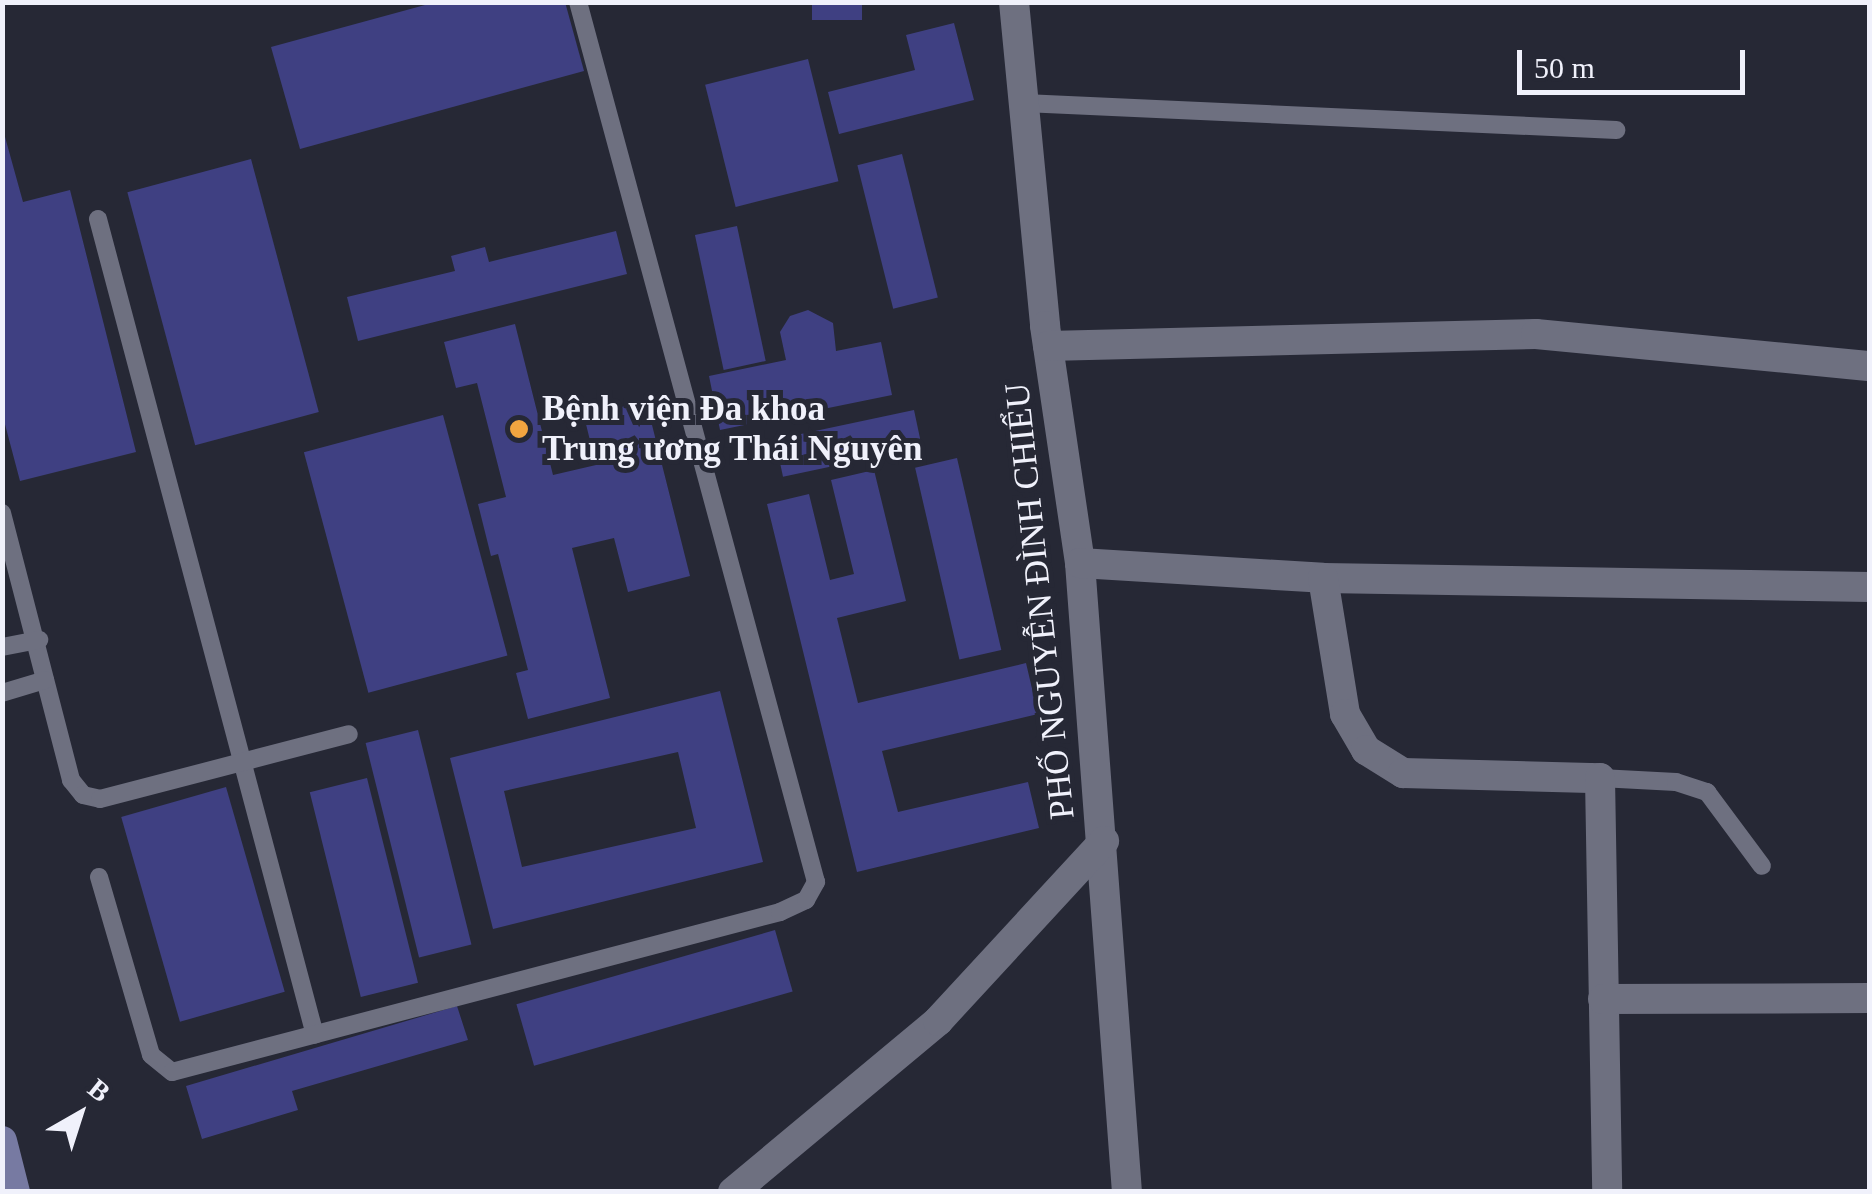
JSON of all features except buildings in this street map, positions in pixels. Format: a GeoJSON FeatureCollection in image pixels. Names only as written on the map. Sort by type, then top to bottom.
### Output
{"type":"FeatureCollection","features":[{"type":"Feature","properties":{"kind":"main road"},"geometry":{"type":"LineString","coordinates":[[2,1141],[15,1192]]}},
{"type":"Feature","properties":{"kind":"street","name":"PHỐ NGUYỄN ĐÌNH CHIỂU"},"geometry":{"type":"LineString","coordinates":[[1014,2],[1048,346],[1080,562],[1104,842],[1127,1192]]}},
{"type":"Feature","properties":{"kind":"street"},"geometry":{"type":"LineString","coordinates":[[1048,346],[1536,334],[1870,366]]}},
{"type":"Feature","properties":{"kind":"street"},"geometry":{"type":"LineString","coordinates":[[1080,562],[1323,578],[1870,587]]}},
{"type":"Feature","properties":{"kind":"street"},"geometry":{"type":"LineString","coordinates":[[1323,578],[1345,714],[1366,750],[1403,773],[1600,778],[1607,1192]]}},
{"type":"Feature","properties":{"kind":"street"},"geometry":{"type":"LineString","coordinates":[[734,1192],[938,1021],[1104,842]]}},
{"type":"Feature","properties":{"kind":"street"},"geometry":{"type":"LineString","coordinates":[[1603,999],[1870,998]]}},
{"type":"Feature","properties":{"kind":"lane"},"geometry":{"type":"LineString","coordinates":[[99,877],[151,1054],[172,1072],[780,912],[806,900],[816,882],[578,2]]}},
{"type":"Feature","properties":{"kind":"lane"},"geometry":{"type":"LineString","coordinates":[[1024,103],[1616,130]]}},
{"type":"Feature","properties":{"kind":"lane"},"geometry":{"type":"LineString","coordinates":[[98,219],[314,1034]]}},
{"type":"Feature","properties":{"kind":"lane"},"geometry":{"type":"LineString","coordinates":[[2,514],[39,640],[45,680],[71,780],[83,795],[100,799],[349,734]]}},
{"type":"Feature","properties":{"kind":"lane"},"geometry":{"type":"LineString","coordinates":[[2,647],[39,640]]}},
{"type":"Feature","properties":{"kind":"lane"},"geometry":{"type":"LineString","coordinates":[[2,693],[45,680]]}},
{"type":"Feature","properties":{"kind":"lane"},"geometry":{"type":"LineString","coordinates":[[1600,778],[1676,782],[1707,792],[1762,866]]}},
{"type":"Feature","properties":{"kind":"place","name":"Bệnh viện Đa khoa Trung ương Thái Nguyên"},"geometry":{"type":"Point","coordinates":[519,429]}}]}
